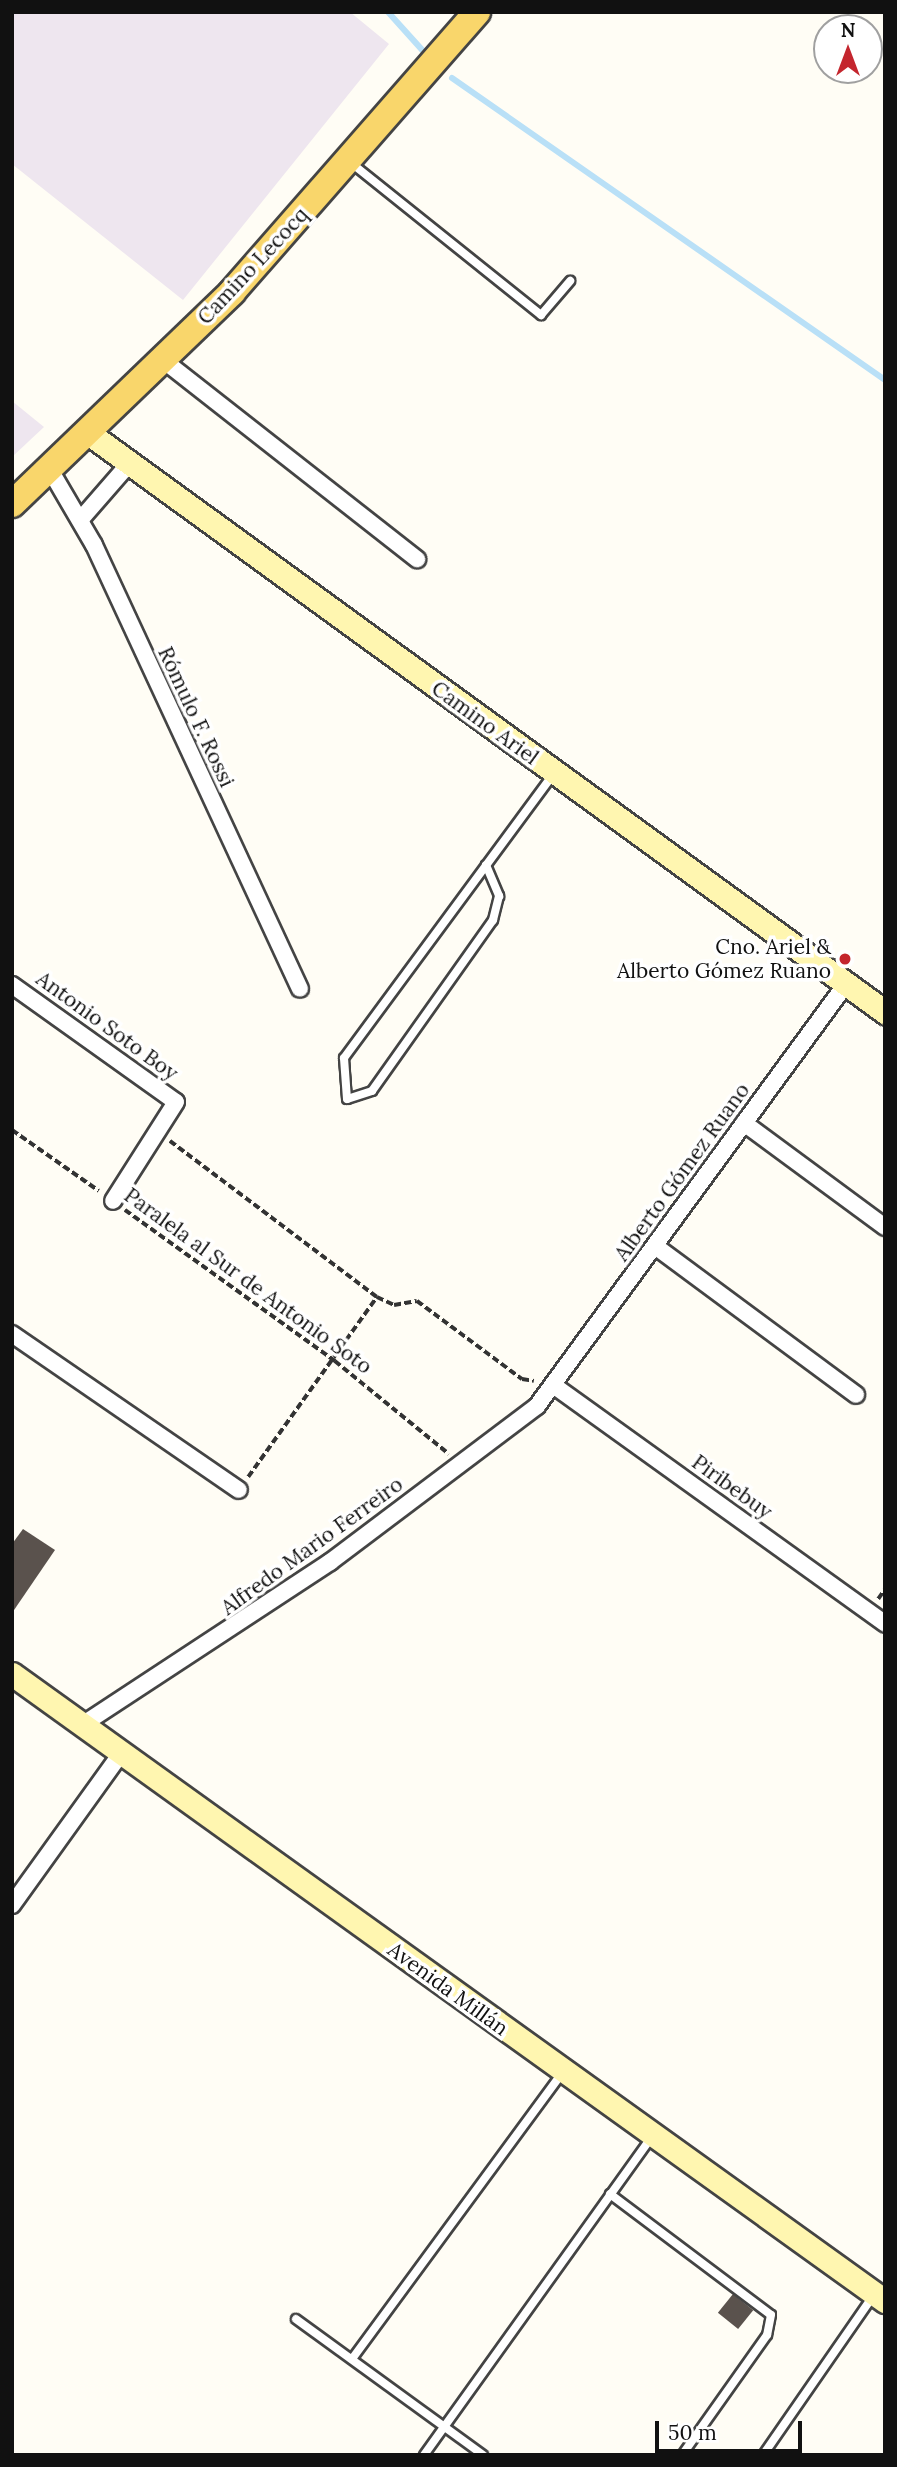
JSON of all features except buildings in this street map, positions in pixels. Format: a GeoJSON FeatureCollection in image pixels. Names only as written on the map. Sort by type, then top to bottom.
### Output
{"type":"FeatureCollection","features":[{"type":"Feature","properties":{"kind":"main road","name":"Camino Lecocq"},"geometry":{"type":"LineString","coordinates":[[12,504],[163,360],[350,162],[477,12]]}},
{"type":"Feature","properties":{"kind":"street"},"geometry":{"type":"LineString","coordinates":[[163,360],[417,559]]}},
{"type":"Feature","properties":{"kind":"street","name":"Camino Ariel"},"geometry":{"type":"LineString","coordinates":[[87,432],[128,465],[885,1012]]}},
{"type":"Feature","properties":{"kind":"street"},"geometry":{"type":"LineString","coordinates":[[81,519],[128,465]]}},
{"type":"Feature","properties":{"kind":"street","name":"Rómulo F. Rossi"},"geometry":{"type":"LineString","coordinates":[[49,468],[81,519],[300,988]]}},
{"type":"Feature","properties":{"kind":"street","name":"Alberto Gómez Ruano"},"geometry":{"type":"LineString","coordinates":[[553,1385],[846,984]]}},
{"type":"Feature","properties":{"kind":"street","name":"Antonio Soto Boy"},"geometry":{"type":"LineString","coordinates":[[12,985],[176,1102],[158,1132]]}},
{"type":"Feature","properties":{"kind":"street"},"geometry":{"type":"LineString","coordinates":[[744,1123],[885,1227]]}},
{"type":"Feature","properties":{"kind":"street"},"geometry":{"type":"LineString","coordinates":[[113,1201],[158,1132]]}},
{"type":"Feature","properties":{"kind":"street"},"geometry":{"type":"LineString","coordinates":[[655,1246],[856,1395]]}},
{"type":"Feature","properties":{"kind":"street"},"geometry":{"type":"LineString","coordinates":[[12,1334],[239,1490]]}},
{"type":"Feature","properties":{"kind":"street","name":"Alfredo Mario Ferreiro"},"geometry":{"type":"LineString","coordinates":[[82,1725],[244,1622],[537,1406],[553,1385]]}},
{"type":"Feature","properties":{"kind":"street","name":"Piribebuy"},"geometry":{"type":"LineString","coordinates":[[553,1385],[885,1624]]}},
{"type":"Feature","properties":{"kind":"street","name":"Avenida Millán"},"geometry":{"type":"LineString","coordinates":[[12,1674],[652,2136],[880,2297]]}},
{"type":"Feature","properties":{"kind":"street"},"geometry":{"type":"LineString","coordinates":[[12,1905],[122,1752]]}},
{"type":"Feature","properties":{"kind":"lane"},"geometry":{"type":"LineString","coordinates":[[350,162],[541,315],[570,281]]}},
{"type":"Feature","properties":{"kind":"lane"},"geometry":{"type":"LineString","coordinates":[[486,865],[499,896],[493,920],[372,1091],[347,1099],[344,1058],[486,865],[554,773]]}},
{"type":"Feature","properties":{"kind":"lane"},"geometry":{"type":"LineString","coordinates":[[352,2359],[563,2072]]}},
{"type":"Feature","properties":{"kind":"lane"},"geometry":{"type":"LineString","coordinates":[[424,2455],[652,2136]]}},
{"type":"Feature","properties":{"kind":"lane"},"geometry":{"type":"LineString","coordinates":[[610,2194],[771,2315],[767,2335],[682,2455]]}},
{"type":"Feature","properties":{"kind":"lane"},"geometry":{"type":"LineString","coordinates":[[763,2455],[880,2297]]}},
{"type":"Feature","properties":{"kind":"lane"},"geometry":{"type":"LineString","coordinates":[[296,2319],[483,2455]]}},
{"type":"Feature","properties":{"kind":"path","name":"Paralela al Sur de Antonio Soto"},"geometry":{"type":"LineString","coordinates":[[12,1130],[335,1361],[460,1463]]}},
{"type":"Feature","properties":{"kind":"path"},"geometry":{"type":"LineString","coordinates":[[158,1132],[377,1297],[394,1306],[417,1301],[522,1379],[553,1385]]}},
{"type":"Feature","properties":{"kind":"path"},"geometry":{"type":"LineString","coordinates":[[239,1490],[335,1361],[377,1297]]}},
{"type":"Feature","properties":{"kind":"shaded area"},"geometry":{"type":"Polygon","coordinates":[[[12,12],[350,12],[389,44],[183,300],[12,164],[12,12]]]}},
{"type":"Feature","properties":{"kind":"shaded area"},"geometry":{"type":"Polygon","coordinates":[[[12,401],[44,427],[12,457],[12,401]]]}},
{"type":"Feature","properties":{"kind":"waterway"},"geometry":{"type":"LineString","coordinates":[[388,12],[424,52]]}},
{"type":"Feature","properties":{"kind":"waterway"},"geometry":{"type":"LineString","coordinates":[[452,78],[885,380]]}},
{"type":"Feature","properties":{"kind":"place","name":"Cno. Ariel & Alberto Gómez Ruano"},"geometry":{"type":"Point","coordinates":[845,959]}}]}
